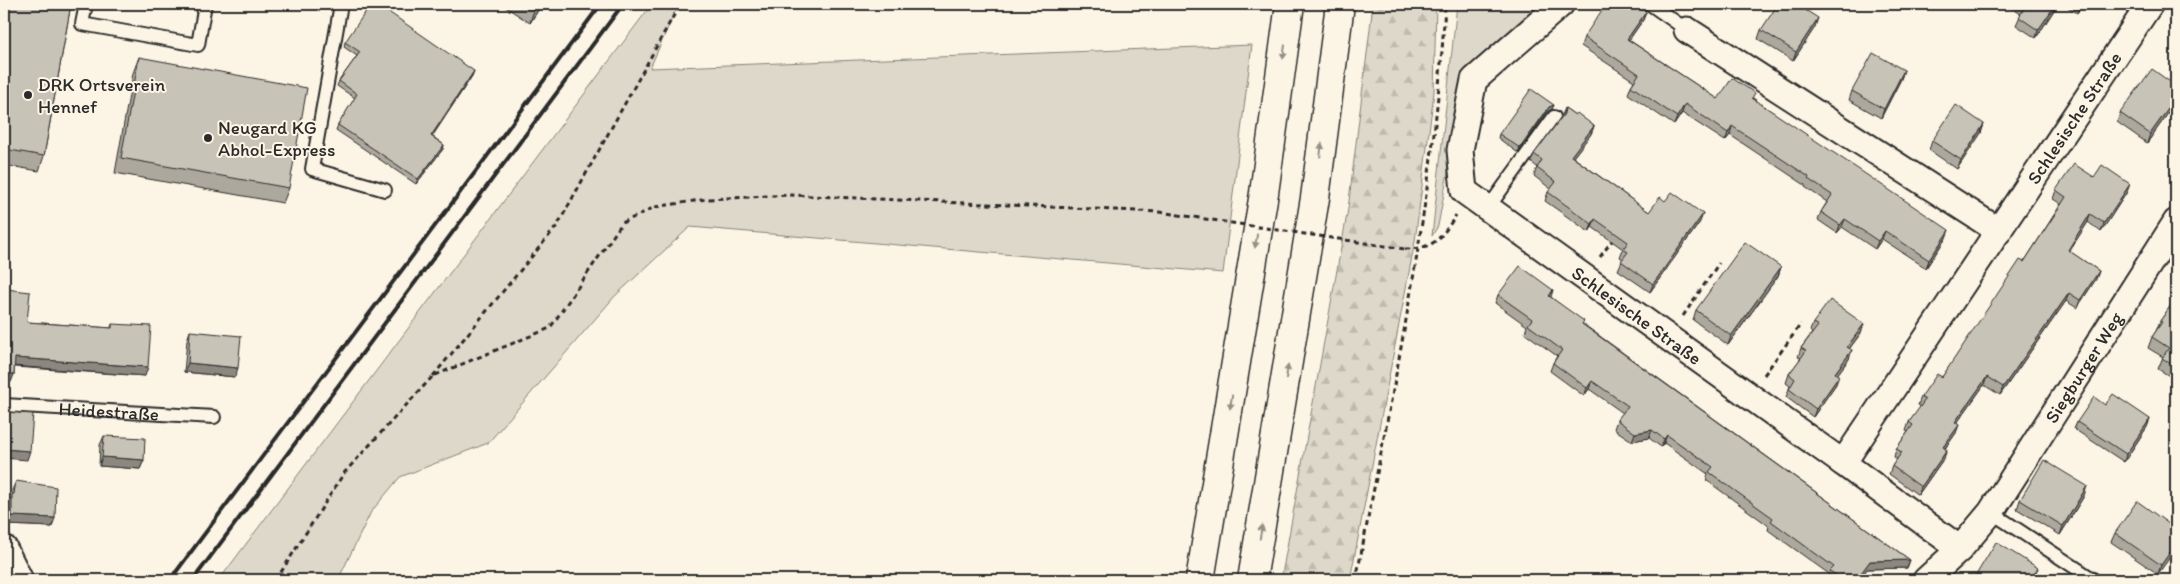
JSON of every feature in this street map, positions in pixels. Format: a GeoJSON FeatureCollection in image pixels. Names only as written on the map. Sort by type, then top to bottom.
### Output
{"type":"FeatureCollection","features":[{"type":"Feature","properties":{"kind":"highway"},"geometry":{"type":"LineString","coordinates":[[1200,580],[1262,203],[1290,4]]}},
{"type":"Feature","properties":{"kind":"highway"},"geometry":{"type":"LineString","coordinates":[[1252,580],[1315,198],[1340,4]]}},
{"type":"Feature","properties":{"kind":"street"},"geometry":{"type":"LineString","coordinates":[[1464,191],[1460,150],[1474,80],[1561,4]]}},
{"type":"Feature","properties":{"kind":"street","name":"Schlesische Straße"},"geometry":{"type":"LineString","coordinates":[[1843,463],[2150,4]]}},
{"type":"Feature","properties":{"kind":"street"},"geometry":{"type":"LineString","coordinates":[[1687,30],[1999,231]]}},
{"type":"Feature","properties":{"kind":"street","name":"Schlesische Straße"},"geometry":{"type":"LineString","coordinates":[[1464,191],[1960,548]]}},
{"type":"Feature","properties":{"kind":"street","name":"Siegburger Weg"},"geometry":{"type":"LineString","coordinates":[[1926,580],[1960,548],[1991,512],[2176,222]]}},
{"type":"Feature","properties":{"kind":"street"},"geometry":{"type":"LineString","coordinates":[[4,548],[20,580]]}},
{"type":"Feature","properties":{"kind":"lane"},"geometry":{"type":"LineString","coordinates":[[86,4],[82,24],[198,45],[205,4]]}},
{"type":"Feature","properties":{"kind":"lane"},"geometry":{"type":"LineString","coordinates":[[341,4],[312,168],[385,190]]}},
{"type":"Feature","properties":{"kind":"lane"},"geometry":{"type":"LineString","coordinates":[[1650,4],[1687,30]]}},
{"type":"Feature","properties":{"kind":"lane"},"geometry":{"type":"LineString","coordinates":[[1488,208],[1554,117]]}},
{"type":"Feature","properties":{"kind":"lane","name":"Heidestraße"},"geometry":{"type":"LineString","coordinates":[[4,405],[214,417]]}},
{"type":"Feature","properties":{"kind":"lane"},"geometry":{"type":"LineString","coordinates":[[1991,512],[2094,580]]}},
{"type":"Feature","properties":{"kind":"path"},"geometry":{"type":"LineString","coordinates":[[276,580],[344,473],[433,376],[557,226],[674,15],[682,4]]}},
{"type":"Feature","properties":{"kind":"path"},"geometry":{"type":"LineString","coordinates":[[1356,580],[1419,249],[1442,57],[1445,4]]}},
{"type":"Feature","properties":{"kind":"path"},"geometry":{"type":"LineString","coordinates":[[433,376],[550,328],[622,223],[655,207],[707,199],[790,195],[1158,212],[1405,249],[1419,249],[1440,241],[1456,215],[1464,191]]}},
{"type":"Feature","properties":{"kind":"path"},"geometry":{"type":"LineString","coordinates":[[1585,278],[1620,230]]}},
{"type":"Feature","properties":{"kind":"path"},"geometry":{"type":"LineString","coordinates":[[1669,338],[1719,263]]}},
{"type":"Feature","properties":{"kind":"path"},"geometry":{"type":"LineString","coordinates":[[1749,396],[1801,324]]}},
{"type":"Feature","properties":{"kind":"green space"},"geometry":{"type":"Polygon","coordinates":[[[652,4],[681,4],[674,14],[650,68],[1252,45],[1223,273],[690,227],[615,296],[488,443],[400,477],[371,512],[338,580],[219,580],[652,4]]]}},
{"type":"Feature","properties":{"kind":"green space"},"geometry":{"type":"Polygon","coordinates":[[[1373,4],[1436,4],[1434,92],[1415,241],[1350,580],[1281,580],[1348,209],[1373,4]]]}},
{"type":"Feature","properties":{"kind":"green space"},"geometry":{"type":"Polygon","coordinates":[[[1457,4],[1546,4],[1467,69],[1438,226],[1432,236],[1457,4]]]}},
{"type":"Feature","properties":{"kind":"building","name":"DRK Ortsverein Hennef"},"geometry":{"type":"Polygon","coordinates":[[[10,4],[71,4],[44,156],[4,149],[4,41],[10,4]]]}},
{"type":"Feature","properties":{"kind":"building"},"geometry":{"type":"Polygon","coordinates":[[[371,4],[377,4],[474,71],[431,136],[444,145],[418,179],[338,125],[357,94],[339,81],[360,52],[345,42],[371,4]]]}},
{"type":"Feature","properties":{"kind":"building"},"geometry":{"type":"Polygon","coordinates":[[[524,4],[539,4],[534,10],[524,4]]]}},
{"type":"Feature","properties":{"kind":"building"},"geometry":{"type":"Polygon","coordinates":[[[1606,4],[1633,4],[1646,12],[1627,39],[1718,99],[1732,78],[1755,93],[1752,98],[1949,230],[1929,260],[1885,231],[1878,241],[1845,219],[1840,225],[1821,212],[1832,195],[1808,179],[1809,177],[1732,126],[1728,133],[1685,104],[1677,117],[1631,86],[1639,74],[1584,37],[1606,4]]]}},
{"type":"Feature","properties":{"kind":"building"},"geometry":{"type":"Polygon","coordinates":[[[1778,4],[1796,4],[1818,18],[1796,52],[1761,30],[1778,4]]]}},
{"type":"Feature","properties":{"kind":"building"},"geometry":{"type":"Polygon","coordinates":[[[2019,4],[2056,4],[2038,30],[2019,17],[2025,7],[2019,4]]]}},
{"type":"Feature","properties":{"kind":"building"},"geometry":{"type":"Polygon","coordinates":[[[1873,53],[1904,70],[1884,109],[1852,91],[1873,53]]]}},
{"type":"Feature","properties":{"kind":"building","name":"Neugard KG Abhol-Express"},"geometry":{"type":"Polygon","coordinates":[[[139,57],[307,88],[289,188],[121,158],[139,57]]]}},
{"type":"Feature","properties":{"kind":"building"},"geometry":{"type":"Polygon","coordinates":[[[2152,69],[2176,86],[2176,98],[2150,134],[2120,113],[2152,69]]]}},
{"type":"Feature","properties":{"kind":"building"},"geometry":{"type":"Polygon","coordinates":[[[1531,89],[1554,105],[1549,107],[1520,148],[1499,134],[1531,89]]]}},
{"type":"Feature","properties":{"kind":"building"},"geometry":{"type":"Polygon","coordinates":[[[1956,105],[1984,124],[1961,160],[1932,141],[1956,105]]]}},
{"type":"Feature","properties":{"kind":"building"},"geometry":{"type":"Polygon","coordinates":[[[1565,108],[1575,115],[1577,113],[1594,126],[1571,156],[1649,212],[1660,197],[1665,201],[1672,192],[1703,214],[1653,284],[1621,261],[1628,252],[1623,249],[1628,242],[1595,219],[1592,224],[1548,192],[1556,182],[1537,168],[1542,160],[1534,154],[1564,114],[1565,108]]]}},
{"type":"Feature","properties":{"kind":"building"},"geometry":{"type":"Polygon","coordinates":[[[2074,164],[2094,177],[2102,165],[2130,184],[2104,223],[2090,214],[2068,250],[2099,271],[2080,300],[2069,293],[2003,387],[1987,377],[1955,422],[1959,425],[1943,447],[1947,450],[1921,487],[1892,466],[1902,452],[1896,449],[1913,425],[1909,422],[1925,400],[1921,397],[1937,374],[1942,377],[2020,260],[2024,262],[2066,197],[2056,190],[2074,164]]]}},
{"type":"Feature","properties":{"kind":"building"},"geometry":{"type":"Polygon","coordinates":[[[1745,242],[1781,267],[1731,336],[1696,310],[1745,242]]]}},
{"type":"Feature","properties":{"kind":"building"},"geometry":{"type":"Polygon","coordinates":[[[1520,266],[1553,290],[1549,296],[1584,321],[1582,324],[1910,560],[1870,561],[1856,580],[1843,580],[1830,571],[1834,567],[1771,521],[1773,518],[1709,472],[1713,467],[1667,435],[1664,439],[1652,430],[1635,433],[1617,420],[1628,406],[1592,381],[1587,388],[1553,363],[1562,350],[1528,325],[1532,319],[1498,295],[1520,266]]]}},
{"type":"Feature","properties":{"kind":"building"},"geometry":{"type":"Polygon","coordinates":[[[6,289],[30,292],[27,322],[112,328],[112,324],[151,326],[148,367],[15,358],[14,374],[4,374],[4,309],[6,289]]]}},
{"type":"Feature","properties":{"kind":"building"},"geometry":{"type":"Polygon","coordinates":[[[2176,298],[2176,367],[2162,358],[2169,348],[2152,337],[2162,322],[2160,321],[2176,298]]]}},
{"type":"Feature","properties":{"kind":"building"},"geometry":{"type":"Polygon","coordinates":[[[1830,300],[1864,324],[1847,347],[1852,350],[1835,373],[1839,376],[1816,409],[1789,389],[1795,379],[1789,374],[1806,351],[1801,348],[1818,326],[1813,323],[1830,300]]]}},
{"type":"Feature","properties":{"kind":"building"},"geometry":{"type":"Polygon","coordinates":[[[190,331],[241,336],[238,368],[188,363],[190,331]]]}},
{"type":"Feature","properties":{"kind":"building"},"geometry":{"type":"Polygon","coordinates":[[[2113,394],[2150,419],[2126,454],[2077,422],[2094,397],[2105,405],[2113,394]]]}},
{"type":"Feature","properties":{"kind":"building"},"geometry":{"type":"Polygon","coordinates":[[[4,412],[33,414],[30,451],[4,449],[4,412]]]}},
{"type":"Feature","properties":{"kind":"building"},"geometry":{"type":"Polygon","coordinates":[[[104,436],[145,438],[144,460],[102,457],[104,436]]]}},
{"type":"Feature","properties":{"kind":"building"},"geometry":{"type":"Polygon","coordinates":[[[2044,460],[2087,486],[2063,526],[2020,500],[2044,460]]]}},
{"type":"Feature","properties":{"kind":"building"},"geometry":{"type":"Polygon","coordinates":[[[16,481],[56,487],[55,518],[12,516],[12,494],[14,494],[16,481]]]}},
{"type":"Feature","properties":{"kind":"building"},"geometry":{"type":"Polygon","coordinates":[[[2137,501],[2176,529],[2176,544],[2161,565],[2115,533],[2137,501]]]}},
{"type":"Feature","properties":{"kind":"building"},"geometry":{"type":"Polygon","coordinates":[[[1996,542],[2038,568],[2030,580],[1973,580],[1996,542]]]}},
{"type":"Feature","properties":{"kind":"railway"},"geometry":{"type":"LineString","coordinates":[[170,580],[601,4]]}},
{"type":"Feature","properties":{"kind":"railway"},"geometry":{"type":"LineString","coordinates":[[193,580],[623,4]]}},
{"type":"Feature","properties":{"kind":"place","name":"DRK Ortsverein Hennef"},"geometry":{"type":"Point","coordinates":[28,95]}},
{"type":"Feature","properties":{"kind":"place","name":"Neugard KG Abhol-Express"},"geometry":{"type":"Point","coordinates":[208,138]}}]}
